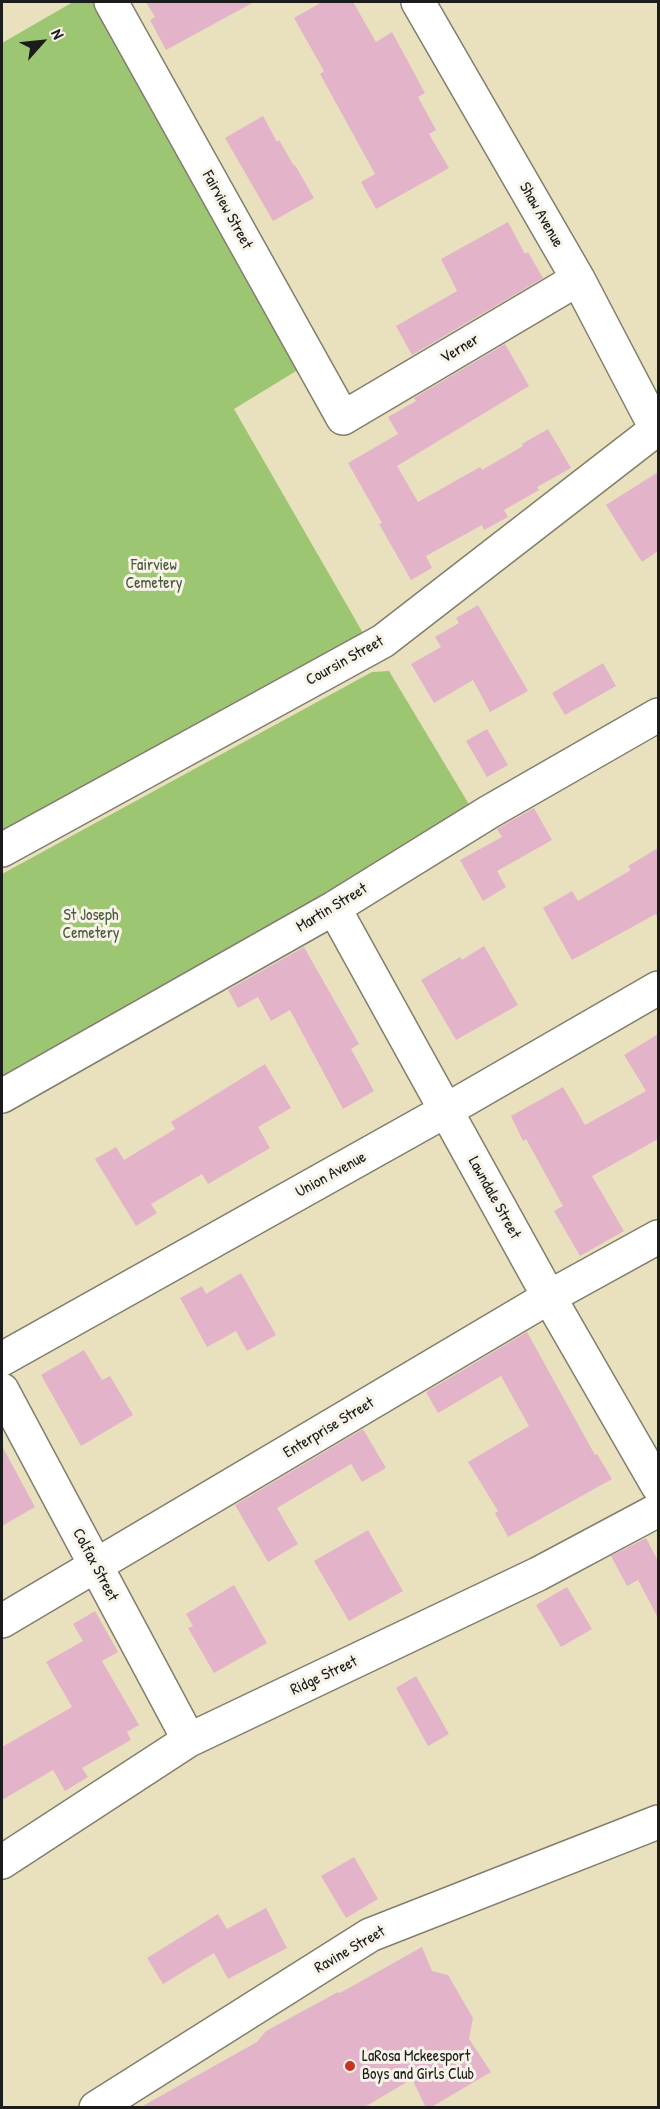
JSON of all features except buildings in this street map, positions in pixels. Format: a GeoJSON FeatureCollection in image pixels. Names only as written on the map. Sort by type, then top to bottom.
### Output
{"type":"FeatureCollection","features":[{"type":"Feature","properties":{"kind":"street","name":"Fairview Street"},"geometry":{"type":"LineString","coordinates":[[111,2],[343,418]]}},
{"type":"Feature","properties":{"kind":"street","name":"Shaw Avenue"},"geometry":{"type":"LineString","coordinates":[[418,2],[578,279],[658,430]]}},
{"type":"Feature","properties":{"kind":"street","name":"Verner"},"geometry":{"type":"LineString","coordinates":[[343,418],[578,279]]}},
{"type":"Feature","properties":{"kind":"street","name":"Coursin Street"},"geometry":{"type":"LineString","coordinates":[[2,850],[383,641],[658,430]]}},
{"type":"Feature","properties":{"kind":"street","name":"Martin Street"},"geometry":{"type":"LineString","coordinates":[[2,1096],[334,908],[489,812],[658,715]]}},
{"type":"Feature","properties":{"kind":"street","name":"Lawndale Street"},"geometry":{"type":"LineString","coordinates":[[334,908],[445,1112],[658,1486]]}},
{"type":"Feature","properties":{"kind":"street","name":"Union Avenue"},"geometry":{"type":"LineString","coordinates":[[2,1359],[445,1112],[658,988]]}},
{"type":"Feature","properties":{"kind":"street","name":"Enterprise Street"},"geometry":{"type":"LineString","coordinates":[[2,1621],[549,1297],[658,1237]]}},
{"type":"Feature","properties":{"kind":"street","name":"Colfax Street"},"geometry":{"type":"LineString","coordinates":[[2,1390],[189,1740]]}},
{"type":"Feature","properties":{"kind":"street","name":"Ridge Street"},"geometry":{"type":"LineString","coordinates":[[2,1862],[189,1740],[538,1574],[658,1510]]}},
{"type":"Feature","properties":{"kind":"street","name":"Ravine Street"},"geometry":{"type":"LineString","coordinates":[[96,2108],[370,1935],[658,1822]]}},
{"type":"Feature","properties":{"kind":"green space","name":"Fairview Cemetery"},"geometry":{"type":"Polygon","coordinates":[[[73,2],[96,2],[301,368],[234,409],[363,633],[2,833],[2,43],[73,2]]]}},
{"type":"Feature","properties":{"kind":"green space","name":"St Joseph Cemetery"},"geometry":{"type":"Polygon","coordinates":[[[389,671],[473,811],[2,1077],[2,874],[372,672],[389,671]]]}},
{"type":"Feature","properties":{"kind":"place","name":"LaRosa Mckeesport Boys and Girls Club"},"geometry":{"type":"Point","coordinates":[350,2066]}}]}
